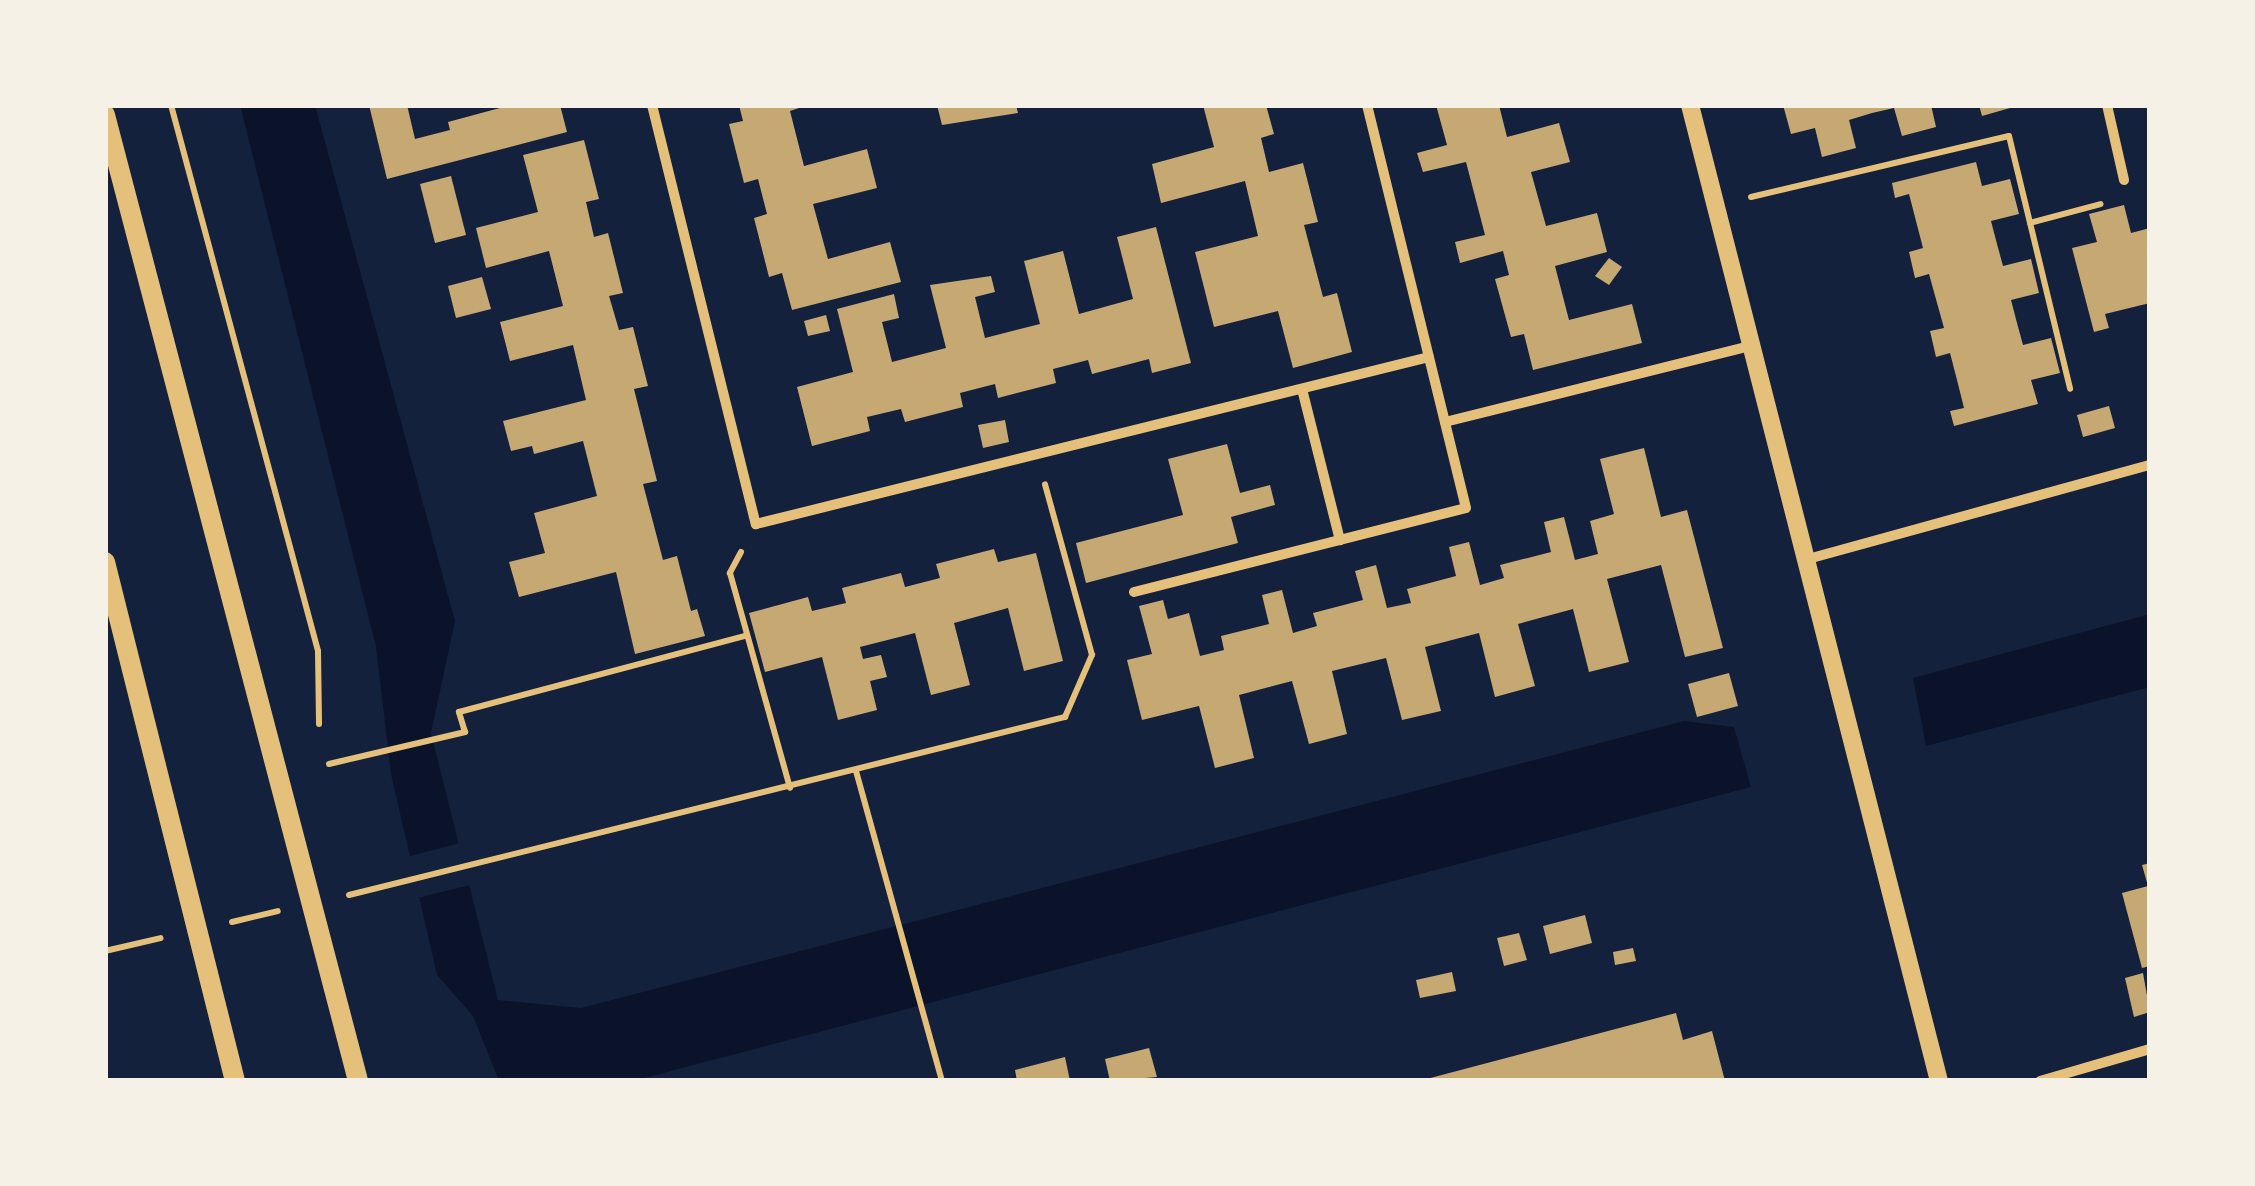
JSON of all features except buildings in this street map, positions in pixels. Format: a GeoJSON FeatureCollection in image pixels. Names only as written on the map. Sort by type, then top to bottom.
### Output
{"type":"FeatureCollection","features":[{"type":"Feature","properties":{"kind":"main road"},"geometry":{"type":"LineString","coordinates":[[105,115],[110,154],[358,1081]]}},
{"type":"Feature","properties":{"kind":"main road"},"geometry":{"type":"LineString","coordinates":[[105,562],[236,1081]]}},
{"type":"Feature","properties":{"kind":"street"},"geometry":{"type":"LineString","coordinates":[[652,105],[756,524],[1430,357]]}},
{"type":"Feature","properties":{"kind":"street"},"geometry":{"type":"LineString","coordinates":[[1134,592],[1466,508],[1367,105]]}},
{"type":"Feature","properties":{"kind":"street"},"geometry":{"type":"LineString","coordinates":[[1690,105],[1938,1081]]}},
{"type":"Feature","properties":{"kind":"street"},"geometry":{"type":"LineString","coordinates":[[2106,105],[2124,180]]}},
{"type":"Feature","properties":{"kind":"street"},"geometry":{"type":"LineString","coordinates":[[1445,422],[1753,345]]}},
{"type":"Feature","properties":{"kind":"street"},"geometry":{"type":"LineString","coordinates":[[1302,388],[1340,540]]}},
{"type":"Feature","properties":{"kind":"street"},"geometry":{"type":"LineString","coordinates":[[1808,560],[2150,465]]}},
{"type":"Feature","properties":{"kind":"street"},"geometry":{"type":"LineString","coordinates":[[2040,1081],[2150,1049]]}},
{"type":"Feature","properties":{"kind":"path"},"geometry":{"type":"LineString","coordinates":[[171,105],[318,651],[319,724]]}},
{"type":"Feature","properties":{"kind":"path"},"geometry":{"type":"LineString","coordinates":[[1716,205],[2010,136],[2070,388]]}},
{"type":"Feature","properties":{"kind":"path"},"geometry":{"type":"LineString","coordinates":[[2030,222],[2116,200]]}},
{"type":"Feature","properties":{"kind":"path"},"geometry":{"type":"LineString","coordinates":[[546,849],[1065,717],[1092,654],[1037,454]]}},
{"type":"Feature","properties":{"kind":"path"},"geometry":{"type":"LineString","coordinates":[[756,524],[730,574],[790,788]]}},
{"type":"Feature","properties":{"kind":"path"},"geometry":{"type":"LineString","coordinates":[[328,764],[465,732],[459,712],[745,636]]}},
{"type":"Feature","properties":{"kind":"path"},"geometry":{"type":"LineString","coordinates":[[856,771],[942,1081]]}},
{"type":"Feature","properties":{"kind":"water"},"geometry":{"type":"Polygon","coordinates":[[[240,105],[315,105],[455,621],[431,733],[498,1000],[581,1008],[1684,721],[1734,727],[1751,787],[633,1081],[499,1081],[473,1016],[437,975],[391,774],[376,647],[240,105]]]}},
{"type":"Feature","properties":{"kind":"water"},"geometry":{"type":"Polygon","coordinates":[[[2150,614],[2150,687],[1926,746],[1913,678],[2150,614]]]}},
{"type":"Feature","properties":{"kind":"pier"},"geometry":{"type":"Polygon","coordinates":[[[464,842],[474,884],[413,899],[403,858],[464,842]]]}}]}
